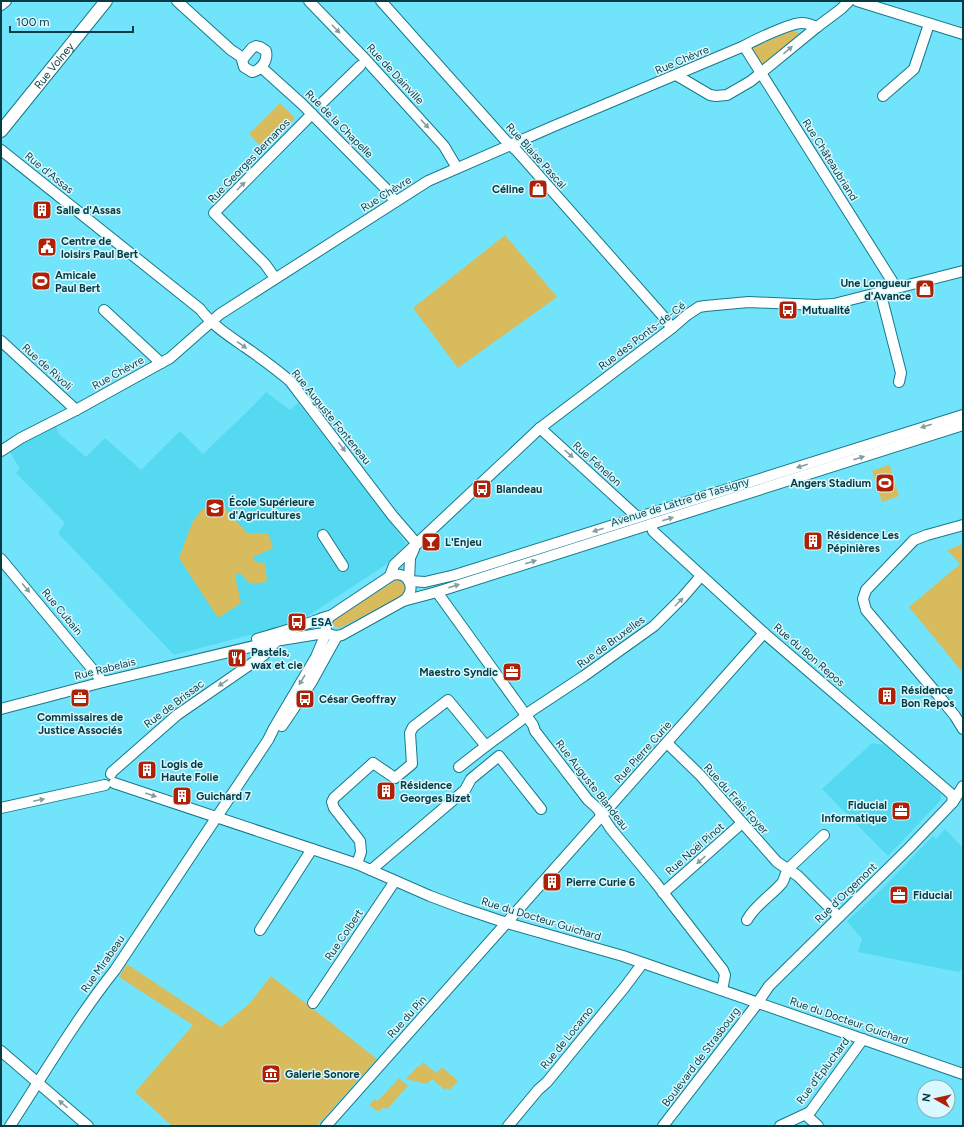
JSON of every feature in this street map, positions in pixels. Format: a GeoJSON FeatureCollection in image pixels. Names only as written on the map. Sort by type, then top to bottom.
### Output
{"type":"FeatureCollection","features":[{"type":"Feature","properties":{"kind":"main road","name":"Rue Volney"},"geometry":{"type":"LineString","coordinates":[[1,131],[106,1]]}},
{"type":"Feature","properties":{"kind":"street"},"geometry":{"type":"LineString","coordinates":[[1,5],[6,1]]}},
{"type":"Feature","properties":{"kind":"street"},"geometry":{"type":"LineString","coordinates":[[177,1],[231,50],[243,58]]}},
{"type":"Feature","properties":{"kind":"street","name":"Rue de Dainville"},"geometry":{"type":"LineString","coordinates":[[309,1],[366,60],[444,146],[457,168]]}},
{"type":"Feature","properties":{"kind":"street","name":"Rue Blaise Pascal"},"geometry":{"type":"LineString","coordinates":[[381,1],[652,303],[672,328]]}},
{"type":"Feature","properties":{"kind":"street"},"geometry":{"type":"LineString","coordinates":[[676,75],[703,91],[716,96],[727,95],[751,81],[849,1]]}},
{"type":"Feature","properties":{"kind":"street"},"geometry":{"type":"LineString","coordinates":[[857,1],[963,34]]}},
{"type":"Feature","properties":{"kind":"street","name":"Rue Chèvre"},"geometry":{"type":"LineString","coordinates":[[1,451],[21,438],[76,410],[170,358],[220,314],[428,181],[755,40],[797,24],[807,23],[817,27]]}},
{"type":"Feature","properties":{"kind":"street"},"geometry":{"type":"LineString","coordinates":[[883,96],[914,69],[929,24]]}},
{"type":"Feature","properties":{"kind":"street"},"geometry":{"type":"LineString","coordinates":[[256,46],[260,47],[267,53],[266,60],[255,72],[250,72],[243,65],[243,58],[252,48],[256,46]]}},
{"type":"Feature","properties":{"kind":"street","name":"Rue Châteaubriand"},"geometry":{"type":"LineString","coordinates":[[744,46],[892,281],[894,287]]}},
{"type":"Feature","properties":{"kind":"street"},"geometry":{"type":"LineString","coordinates":[[323,102],[360,66]]}},
{"type":"Feature","properties":{"kind":"street","name":"Rue de la Chapelle"},"geometry":{"type":"LineString","coordinates":[[261,67],[312,114],[387,190],[395,202]]}},
{"type":"Feature","properties":{"kind":"street","name":"Rue Georges Bernanos"},"geometry":{"type":"LineString","coordinates":[[275,278],[265,264],[214,213],[312,114]]}},
{"type":"Feature","properties":{"kind":"street","name":"Rue d'Assas"},"geometry":{"type":"LineString","coordinates":[[1,150],[200,309],[211,321]]}},
{"type":"Feature","properties":{"kind":"street","name":"Rue des Ponts-de-Cé"},"geometry":{"type":"LineString","coordinates":[[390,576],[394,565],[540,428],[699,307],[749,302],[824,305],[834,304],[894,287],[963,271]]}},
{"type":"Feature","properties":{"kind":"street"},"geometry":{"type":"LineString","coordinates":[[880,291],[901,373],[899,382]]}},
{"type":"Feature","properties":{"kind":"street"},"geometry":{"type":"LineString","coordinates":[[104,310],[161,363]]}},
{"type":"Feature","properties":{"kind":"street","name":"Rue Auguste Fonteneau"},"geometry":{"type":"LineString","coordinates":[[211,321],[221,330],[274,367],[290,381],[392,515],[416,544]]}},
{"type":"Feature","properties":{"kind":"street","name":"Rue de Rivoli"},"geometry":{"type":"LineString","coordinates":[[1,341],[76,410]]}},
{"type":"Feature","properties":{"kind":"street","name":"Avenue de Lattre de Tassigny"},"geometry":{"type":"LineString","coordinates":[[390,576],[395,574],[401,575],[409,581],[425,582],[455,575],[963,415]]}},
{"type":"Feature","properties":{"kind":"street","name":"Avenue de Lattre de Tassigny"},"geometry":{"type":"LineString","coordinates":[[338,636],[403,601],[437,592],[963,425]]}},
{"type":"Feature","properties":{"kind":"street","name":"Rue Fénelon"},"geometry":{"type":"LineString","coordinates":[[540,428],[634,514],[636,518]]}},
{"type":"Feature","properties":{"kind":"street","name":"Rue du Bon Repos"},"geometry":{"type":"LineString","coordinates":[[650,524],[656,534],[764,633],[949,792],[952,795],[953,802]]}},
{"type":"Feature","properties":{"kind":"street"},"geometry":{"type":"LineString","coordinates":[[962,725],[866,610],[863,599],[866,590],[914,540],[963,525]]}},
{"type":"Feature","properties":{"kind":"street"},"geometry":{"type":"LineString","coordinates":[[322,535],[343,566]]}},
{"type":"Feature","properties":{"kind":"street","name":"Rue des Ponts-de-Cé"},"geometry":{"type":"LineString","coordinates":[[403,601],[408,597],[410,592],[410,558],[416,544]]}},
{"type":"Feature","properties":{"kind":"street","name":"Rue Cubain"},"geometry":{"type":"LineString","coordinates":[[1,558],[103,682]]}},
{"type":"Feature","properties":{"kind":"street","name":"Rue Rabelais"},"geometry":{"type":"LineString","coordinates":[[216,655],[225,648],[293,629],[312,623],[325,616],[330,616],[390,576]]}},
{"type":"Feature","properties":{"kind":"street","name":"Rue de Bruxelles"},"geometry":{"type":"LineString","coordinates":[[486,746],[654,626],[682,598],[701,576]]}},
{"type":"Feature","properties":{"kind":"street","name":"Rue Auguste Blandeau"},"geometry":{"type":"LineString","coordinates":[[437,592],[526,716],[535,731],[723,970],[725,975],[722,990]]}},
{"type":"Feature","properties":{"kind":"street"},"geometry":{"type":"LineString","coordinates":[[268,740],[316,657],[324,638],[327,622],[330,616]]}},
{"type":"Feature","properties":{"kind":"street","name":"Rue Rabelais"},"geometry":{"type":"LineString","coordinates":[[275,641],[293,629]]}},
{"type":"Feature","properties":{"kind":"street"},"geometry":{"type":"LineString","coordinates":[[268,740],[278,731],[302,697],[338,636],[325,633]]}},
{"type":"Feature","properties":{"kind":"street","name":"Rue Rabelais"},"geometry":{"type":"LineString","coordinates":[[1,709],[103,682],[275,641],[325,633]]}},
{"type":"Feature","properties":{"kind":"street","name":"Rue Pierre Curie"},"geometry":{"type":"LineString","coordinates":[[506,923],[667,744],[764,633]]}},
{"type":"Feature","properties":{"kind":"street","name":"Rue de Brissac"},"geometry":{"type":"LineString","coordinates":[[110,781],[112,772],[177,715],[264,655],[275,641]]}},
{"type":"Feature","properties":{"kind":"street"},"geometry":{"type":"LineString","coordinates":[[252,647],[258,649],[260,654],[257,660]]}},
{"type":"Feature","properties":{"kind":"street"},"geometry":{"type":"LineString","coordinates":[[357,864],[362,844],[359,838],[334,808],[332,802],[335,796],[373,763],[396,778],[412,764],[410,733],[413,728],[448,700],[486,746],[459,767]]}},
{"type":"Feature","properties":{"kind":"street","name":"Rue Mirabeau"},"geometry":{"type":"LineString","coordinates":[[10,1126],[37,1082],[93,999],[115,970],[268,740]]}},
{"type":"Feature","properties":{"kind":"street","name":"Rue du Frais Foyer"},"geometry":{"type":"LineString","coordinates":[[667,744],[700,775],[777,862],[798,876],[839,917]]}},
{"type":"Feature","properties":{"kind":"street"},"geometry":{"type":"LineString","coordinates":[[371,870],[465,790],[471,779],[499,756],[541,809]]}},
{"type":"Feature","properties":{"kind":"street"},"geometry":{"type":"LineString","coordinates":[[1,808],[110,781]]}},
{"type":"Feature","properties":{"kind":"street","name":"Rue du Docteur Guichard"},"geometry":{"type":"LineString","coordinates":[[110,781],[357,864],[436,898],[506,923],[599,949],[758,1002],[963,1074]]}},
{"type":"Feature","properties":{"kind":"street","name":"Rue d'Orgemont"},"geometry":{"type":"LineString","coordinates":[[758,1002],[769,986],[780,974],[909,848],[953,802],[963,786]]}},
{"type":"Feature","properties":{"kind":"street","name":"Rue d'Orgemont"},"geometry":{"type":"LineString","coordinates":[[953,802],[963,797]]}},
{"type":"Feature","properties":{"kind":"street","name":"Rue Noël Pinot"},"geometry":{"type":"LineString","coordinates":[[663,893],[742,823]]}},
{"type":"Feature","properties":{"kind":"street"},"geometry":{"type":"LineString","coordinates":[[747,920],[751,913],[783,882],[788,869],[824,835]]}},
{"type":"Feature","properties":{"kind":"street"},"geometry":{"type":"LineString","coordinates":[[260,930],[312,849]]}},
{"type":"Feature","properties":{"kind":"street","name":"Rue Colbert"},"geometry":{"type":"LineString","coordinates":[[314,1002],[395,881]]}},
{"type":"Feature","properties":{"kind":"street","name":"Rue du Pin"},"geometry":{"type":"LineString","coordinates":[[326,1126],[506,923]]}},
{"type":"Feature","properties":{"kind":"street","name":"Rue de Locarno"},"geometry":{"type":"LineString","coordinates":[[508,1126],[538,1090],[547,1082],[642,964]]}},
{"type":"Feature","properties":{"kind":"street","name":"Boulevard de Strasbourg"},"geometry":{"type":"LineString","coordinates":[[663,1126],[758,1002]]}},
{"type":"Feature","properties":{"kind":"street","name":"Rue d'Épluchard"},"geometry":{"type":"LineString","coordinates":[[780,1126],[806,1115],[813,1108],[863,1039]]}},
{"type":"Feature","properties":{"kind":"street"},"geometry":{"type":"LineString","coordinates":[[1,1051],[88,1126]]}},
{"type":"Feature","properties":{"kind":"street"},"geometry":{"type":"LineString","coordinates":[[806,1115],[818,1126]]}},
{"type":"Feature","properties":{"kind":"shaded area"},"geometry":{"type":"Polygon","coordinates":[[[793,30],[799,33],[799,37],[762,66],[751,50],[752,48],[793,30]]]}},
{"type":"Feature","properties":{"kind":"shaded area"},"geometry":{"type":"Polygon","coordinates":[[[280,103],[295,118],[263,149],[249,134],[280,103]]]}},
{"type":"Feature","properties":{"kind":"shaded area"},"geometry":{"type":"Polygon","coordinates":[[[505,235],[557,297],[458,368],[413,308],[505,235]]]}},
{"type":"Feature","properties":{"kind":"shaded area","name":"École Supérieure d'Agricultures"},"geometry":{"type":"Polygon","coordinates":[[[266,392],[290,410],[298,403],[406,544],[384,566],[303,619],[174,655],[58,533],[65,523],[16,473],[20,469],[10,452],[56,427],[59,434],[86,457],[105,438],[141,470],[180,431],[203,454],[266,392]]]}},
{"type":"Feature","properties":{"kind":"shaded area","name":"Angers Stadium"},"geometry":{"type":"Polygon","coordinates":[[[888,465],[890,466],[899,496],[882,502],[872,471],[888,465]]]}},
{"type":"Feature","properties":{"kind":"shaded area"},"geometry":{"type":"Polygon","coordinates":[[[222,505],[248,534],[268,533],[273,548],[253,557],[255,562],[265,563],[267,582],[250,584],[240,573],[235,575],[241,603],[218,618],[179,558],[192,523],[202,509],[222,505]]]}},
{"type":"Feature","properties":{"kind":"shaded area"},"geometry":{"type":"Polygon","coordinates":[[[963,544],[963,673],[909,607],[960,564],[947,550],[963,544]]]}},
{"type":"Feature","properties":{"kind":"shaded area"},"geometry":{"type":"Polygon","coordinates":[[[396,580],[402,582],[405,586],[406,591],[401,597],[340,628],[334,626],[333,623],[335,619],[396,580]]]}},
{"type":"Feature","properties":{"kind":"shaded area","name":"Fiducial Informatique"},"geometry":{"type":"Polygon","coordinates":[[[872,743],[884,745],[941,794],[941,800],[888,856],[822,789],[872,743]]]}},
{"type":"Feature","properties":{"kind":"shaded area"},"geometry":{"type":"Polygon","coordinates":[[[945,829],[963,848],[962,968],[959,972],[858,952],[862,939],[847,921],[879,892],[933,836],[936,839],[945,829]]]}},
{"type":"Feature","properties":{"kind":"shaded area"},"geometry":{"type":"Polygon","coordinates":[[[127,964],[221,1027],[249,1004],[271,976],[377,1059],[317,1126],[171,1126],[135,1092],[193,1025],[119,977],[127,964]]]}},
{"type":"Feature","properties":{"kind":"shaded area"},"geometry":{"type":"Polygon","coordinates":[[[423,1062],[436,1073],[442,1067],[458,1081],[449,1090],[447,1088],[445,1090],[432,1079],[427,1084],[406,1079],[418,1066],[420,1067],[423,1062]]]}},
{"type":"Feature","properties":{"kind":"shaded area"},"geometry":{"type":"Polygon","coordinates":[[[399,1078],[408,1086],[387,1109],[384,1107],[380,1111],[375,1110],[369,1105],[375,1099],[378,1101],[399,1078]]]}},
{"type":"Feature","properties":{"kind":"place","name":"Céline"},"geometry":{"type":"Point","coordinates":[538,189]}},
{"type":"Feature","properties":{"kind":"place","name":"Salle d'Assas"},"geometry":{"type":"Point","coordinates":[42,210]}},
{"type":"Feature","properties":{"kind":"place","name":"Centre de loisirs Paul Bert"},"geometry":{"type":"Point","coordinates":[47,247]}},
{"type":"Feature","properties":{"kind":"place","name":"Amicale Paul Bert"},"geometry":{"type":"Point","coordinates":[41,281]}},
{"type":"Feature","properties":{"kind":"place","name":"Une Longueur d'Avance"},"geometry":{"type":"Point","coordinates":[925,289]}},
{"type":"Feature","properties":{"kind":"place","name":"Mutualité"},"geometry":{"type":"Point","coordinates":[788,310]}},
{"type":"Feature","properties":{"kind":"place","name":"Angers Stadium"},"geometry":{"type":"Point","coordinates":[885,483]}},
{"type":"Feature","properties":{"kind":"place","name":"Blandeau"},"geometry":{"type":"Point","coordinates":[482,489]}},
{"type":"Feature","properties":{"kind":"place","name":"École Supérieure d'Agricultures"},"geometry":{"type":"Point","coordinates":[215,508]}},
{"type":"Feature","properties":{"kind":"place","name":"Résidence Les Pépinières"},"geometry":{"type":"Point","coordinates":[813,541]}},
{"type":"Feature","properties":{"kind":"place","name":"L'Enjeu"},"geometry":{"type":"Point","coordinates":[431,542]}},
{"type":"Feature","properties":{"kind":"place","name":"ESA"},"geometry":{"type":"Point","coordinates":[297,622]}},
{"type":"Feature","properties":{"kind":"place","name":"Pastels, wax et cie"},"geometry":{"type":"Point","coordinates":[237,658]}},
{"type":"Feature","properties":{"kind":"place","name":"Maestro Syndic"},"geometry":{"type":"Point","coordinates":[512,672]}},
{"type":"Feature","properties":{"kind":"place","name":"Résidence Bon Repos"},"geometry":{"type":"Point","coordinates":[887,696]}},
{"type":"Feature","properties":{"kind":"place","name":"Commissaires de Justice Associés"},"geometry":{"type":"Point","coordinates":[80,698]}},
{"type":"Feature","properties":{"kind":"place","name":"César Geoffray"},"geometry":{"type":"Point","coordinates":[305,699]}},
{"type":"Feature","properties":{"kind":"place","name":"Logis de Haute Folie"},"geometry":{"type":"Point","coordinates":[147,770]}},
{"type":"Feature","properties":{"kind":"place","name":"Résidence Georges Bizet"},"geometry":{"type":"Point","coordinates":[386,791]}},
{"type":"Feature","properties":{"kind":"place","name":"Guichard 7"},"geometry":{"type":"Point","coordinates":[182,796]}},
{"type":"Feature","properties":{"kind":"place","name":"Fiducial Informatique"},"geometry":{"type":"Point","coordinates":[901,811]}},
{"type":"Feature","properties":{"kind":"place","name":"Pierre Curie 6"},"geometry":{"type":"Point","coordinates":[552,882]}},
{"type":"Feature","properties":{"kind":"place","name":"Fiducial"},"geometry":{"type":"Point","coordinates":[899,895]}},
{"type":"Feature","properties":{"kind":"place","name":"Galerie Sonore"},"geometry":{"type":"Point","coordinates":[271,1074]}}]}
